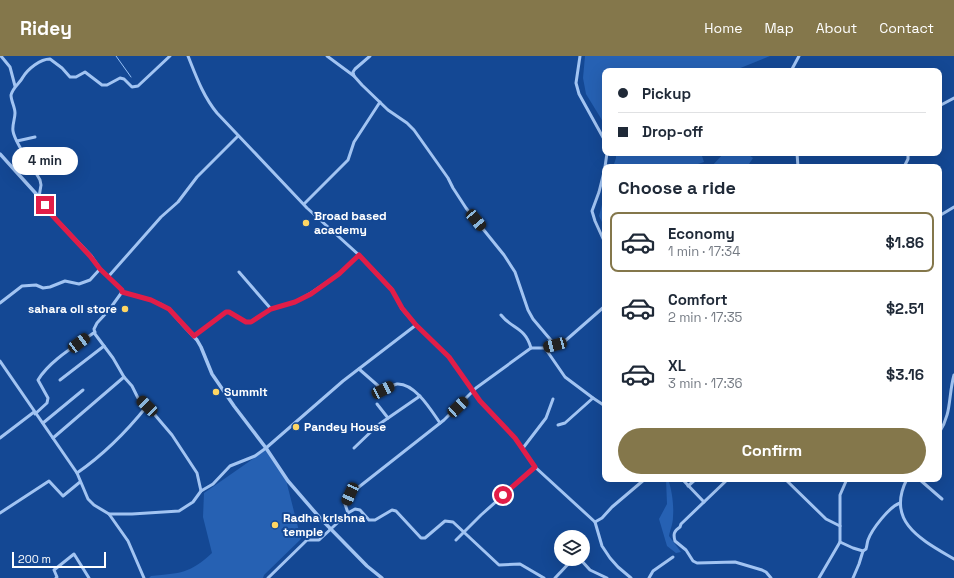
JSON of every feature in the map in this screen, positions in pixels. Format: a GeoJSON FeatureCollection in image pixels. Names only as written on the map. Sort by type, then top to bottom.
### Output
{"type":"FeatureCollection","features":[{"type":"Feature","properties":{"kind":"street"},"geometry":{"type":"LineString","coordinates":[[0,56],[10,67],[15,86]]}},
{"type":"Feature","properties":{"kind":"street"},"geometry":{"type":"LineString","coordinates":[[39,197],[42,185],[40,180],[13,132],[15,114],[11,94],[15,86],[22,80],[26,72],[34,65],[47,59],[53,60],[70,77],[76,77],[85,72],[102,85],[107,85],[120,78],[124,79],[132,87],[138,86],[170,56]]}},
{"type":"Feature","properties":{"kind":"street"},"geometry":{"type":"LineString","coordinates":[[188,56],[209,104],[304,204],[359,255],[392,290],[402,308],[416,325],[449,357],[483,405],[523,448],[535,467],[595,522],[602,546],[618,567],[631,578]]}},
{"type":"Feature","properties":{"kind":"street"},"geometry":{"type":"LineString","coordinates":[[327,56],[354,76],[380,102],[414,130],[448,178],[466,208],[504,255],[514,272],[528,310],[533,319],[555,345]]}},
{"type":"Feature","properties":{"kind":"street"},"geometry":{"type":"LineString","coordinates":[[354,76],[353,72],[355,69],[370,56]]}},
{"type":"Feature","properties":{"kind":"street"},"geometry":{"type":"LineString","coordinates":[[580,56],[576,83],[579,94],[602,136]]}},
{"type":"Feature","properties":{"kind":"street"},"geometry":{"type":"LineString","coordinates":[[793,68],[799,56]]}},
{"type":"Feature","properties":{"kind":"street"},"geometry":{"type":"LineString","coordinates":[[942,104],[954,98]]}},
{"type":"Feature","properties":{"kind":"street"},"geometry":{"type":"LineString","coordinates":[[304,204],[348,160],[354,142],[380,102]]}},
{"type":"Feature","properties":{"kind":"street"},"geometry":{"type":"LineString","coordinates":[[108,276],[161,217],[178,202],[198,177],[238,136]]}},
{"type":"Feature","properties":{"kind":"street"},"geometry":{"type":"LineString","coordinates":[[17,141],[35,137]]}},
{"type":"Feature","properties":{"kind":"street"},"geometry":{"type":"LineString","coordinates":[[0,154],[39,197],[50,213],[100,269],[122,290],[122,292],[151,300],[169,309],[194,336],[212,374],[288,481],[367,566],[382,578]]}},
{"type":"Feature","properties":{"kind":"street"},"geometry":{"type":"LineString","coordinates":[[602,180],[592,210],[602,236]]}},
{"type":"Feature","properties":{"kind":"street"},"geometry":{"type":"LineString","coordinates":[[942,214],[954,207]]}},
{"type":"Feature","properties":{"kind":"street"},"geometry":{"type":"LineString","coordinates":[[194,336],[226,312],[229,312],[246,322],[251,322],[271,309],[295,302],[311,294],[339,274],[359,255]]}},
{"type":"Feature","properties":{"kind":"street"},"geometry":{"type":"LineString","coordinates":[[0,303],[22,286],[36,285],[43,288],[66,281],[79,284],[90,280],[100,269]]}},
{"type":"Feature","properties":{"kind":"street"},"geometry":{"type":"LineString","coordinates":[[239,272],[271,309]]}},
{"type":"Feature","properties":{"kind":"street"},"geometry":{"type":"LineString","coordinates":[[122,292],[97,323],[94,329],[95,332],[124,377],[132,386],[138,398],[147,406],[172,435],[197,473],[201,491]]}},
{"type":"Feature","properties":{"kind":"street"},"geometry":{"type":"LineString","coordinates":[[348,513],[345,504],[350,494],[453,412],[473,391],[531,348],[545,348],[565,341],[602,309]]}},
{"type":"Feature","properties":{"kind":"street"},"geometry":{"type":"LineString","coordinates":[[501,315],[522,332],[529,341],[531,348]]}},
{"type":"Feature","properties":{"kind":"street"},"geometry":{"type":"LineString","coordinates":[[109,514],[179,511],[193,502],[201,491],[213,484],[230,466],[255,456],[266,448],[343,381],[416,325]]}},
{"type":"Feature","properties":{"kind":"street"},"geometry":{"type":"LineString","coordinates":[[0,438],[47,403],[48,398],[38,380],[42,374],[54,362],[95,332]]}},
{"type":"Feature","properties":{"kind":"street"},"geometry":{"type":"LineString","coordinates":[[60,380],[104,346]]}},
{"type":"Feature","properties":{"kind":"street"},"geometry":{"type":"LineString","coordinates":[[545,348],[565,377],[602,404]]}},
{"type":"Feature","properties":{"kind":"street"},"geometry":{"type":"LineString","coordinates":[[0,361],[77,473],[88,499],[94,505],[109,514],[128,541],[144,578]]}},
{"type":"Feature","properties":{"kind":"street"},"geometry":{"type":"LineString","coordinates":[[359,369],[383,390],[396,384],[405,384],[420,396],[440,422]]}},
{"type":"Feature","properties":{"kind":"street"},"geometry":{"type":"LineString","coordinates":[[942,429],[948,415],[950,396],[953,391],[954,375]]}},
{"type":"Feature","properties":{"kind":"street"},"geometry":{"type":"LineString","coordinates":[[52,438],[124,377]]}},
{"type":"Feature","properties":{"kind":"street"},"geometry":{"type":"LineString","coordinates":[[43,423],[83,390]]}},
{"type":"Feature","properties":{"kind":"street"},"geometry":{"type":"LineString","coordinates":[[354,448],[378,425],[420,396]]}},
{"type":"Feature","properties":{"kind":"street"},"geometry":{"type":"LineString","coordinates":[[558,425],[565,423],[593,398]]}},
{"type":"Feature","properties":{"kind":"street"},"geometry":{"type":"LineString","coordinates":[[523,448],[546,418],[553,399]]}},
{"type":"Feature","properties":{"kind":"street"},"geometry":{"type":"LineString","coordinates":[[377,404],[388,418]]}},
{"type":"Feature","properties":{"kind":"street"},"geometry":{"type":"LineString","coordinates":[[77,473],[86,467],[120,436],[147,406]]}},
{"type":"Feature","properties":{"kind":"street"},"geometry":{"type":"LineString","coordinates":[[456,540],[535,467]]}},
{"type":"Feature","properties":{"kind":"street"},"geometry":{"type":"LineString","coordinates":[[0,513],[49,481],[63,496],[80,482]]}},
{"type":"Feature","properties":{"kind":"street"},"geometry":{"type":"LineString","coordinates":[[595,522],[602,518],[617,502],[642,482]]}},
{"type":"Feature","properties":{"kind":"street"},"geometry":{"type":"LineString","coordinates":[[685,482],[704,502]]}},
{"type":"Feature","properties":{"kind":"street"},"geometry":{"type":"LineString","coordinates":[[688,486],[693,482]]}},
{"type":"Feature","properties":{"kind":"street"},"geometry":{"type":"LineString","coordinates":[[725,482],[681,524],[680,528],[675,531],[673,534],[676,542],[686,550],[693,561],[697,563],[735,562],[762,570],[771,578]]}},
{"type":"Feature","properties":{"kind":"street"},"geometry":{"type":"LineString","coordinates":[[788,482],[826,519],[840,526]]}},
{"type":"Feature","properties":{"kind":"street"},"geometry":{"type":"LineString","coordinates":[[819,578],[840,542],[840,494],[846,482]]}},
{"type":"Feature","properties":{"kind":"street"},"geometry":{"type":"LineString","coordinates":[[906,482],[901,493],[900,503],[902,515],[906,524],[915,533],[954,559]]}},
{"type":"Feature","properties":{"kind":"street"},"geometry":{"type":"LineString","coordinates":[[922,482],[942,499]]}},
{"type":"Feature","properties":{"kind":"street"},"geometry":{"type":"LineString","coordinates":[[853,578],[863,551],[866,549],[869,538],[894,505],[900,503]]}},
{"type":"Feature","properties":{"kind":"street"},"geometry":{"type":"LineString","coordinates":[[268,578],[307,540],[319,540],[348,513],[355,509],[360,510],[369,520],[375,520],[392,510],[396,511],[421,538],[425,538],[446,521],[453,522],[499,564],[520,564],[544,578]]}},
{"type":"Feature","properties":{"kind":"street"},"geometry":{"type":"LineString","coordinates":[[840,542],[863,551]]}},
{"type":"Feature","properties":{"kind":"street"},"geometry":{"type":"LineString","coordinates":[[56,578],[57,577],[54,570],[74,554],[89,578]]}},
{"type":"Feature","properties":{"kind":"street"},"geometry":{"type":"LineString","coordinates":[[649,578],[653,571],[673,557]]}},
{"type":"Feature","properties":{"kind":"street"},"geometry":{"type":"LineString","coordinates":[[554,578],[566,566]]}},
{"type":"Feature","properties":{"kind":"street"},"geometry":{"type":"LineString","coordinates":[[586,566],[590,570],[607,578]]}},
{"type":"Feature","properties":{"kind":"shaded area"},"geometry":{"type":"Polygon","coordinates":[[[585,56],[770,56],[740,68],[602,68],[602,120],[586,94],[583,78],[585,56]]]}},
{"type":"Feature","properties":{"kind":"shaded area"},"geometry":{"type":"Polygon","coordinates":[[[616,156],[702,156],[704,162],[698,164],[614,164],[616,156]]]}},
{"type":"Feature","properties":{"kind":"shaded area"},"geometry":{"type":"Polygon","coordinates":[[[721,156],[750,156],[753,158],[749,164],[714,164],[721,156]]]}},
{"type":"Feature","properties":{"kind":"shaded area"},"geometry":{"type":"Polygon","coordinates":[[[602,204],[602,222],[599,216],[602,204]]]}},
{"type":"Feature","properties":{"kind":"shaded area"},"geometry":{"type":"Polygon","coordinates":[[[267,449],[285,476],[301,539],[264,575],[263,578],[149,578],[151,576],[177,573],[191,569],[212,553],[203,517],[204,493],[267,449]]]}},
{"type":"Feature","properties":{"kind":"shaded area"},"geometry":{"type":"Polygon","coordinates":[[[666,482],[669,482],[673,508],[673,522],[669,536],[681,552],[676,553],[667,546],[659,519],[667,504],[666,482]]]}},
{"type":"Feature","properties":{"kind":"waterway"},"geometry":{"type":"LineString","coordinates":[[116,56],[131,77]]}},
{"type":"Feature","properties":{"kind":"place","name":"Broad based academy"},"geometry":{"type":"Point","coordinates":[306,223]}},
{"type":"Feature","properties":{"kind":"place","name":"sahara oil store"},"geometry":{"type":"Point","coordinates":[125,309]}},
{"type":"Feature","properties":{"kind":"place","name":"Summit"},"geometry":{"type":"Point","coordinates":[216,392]}},
{"type":"Feature","properties":{"kind":"place","name":"Pandey House"},"geometry":{"type":"Point","coordinates":[296,427]}},
{"type":"Feature","properties":{"kind":"place","name":"Radha krishna temple"},"geometry":{"type":"Point","coordinates":[275,525]}},
{"type":"Feature","properties":{"kind":"route"},"geometry":{"type":"LineString","coordinates":[[45,205],[50,213],[100,269],[122,290],[122,292],[139,298],[151,300],[169,309],[194,336],[226,312],[229,312],[246,322],[251,322],[271,309],[295,302],[311,294],[339,274],[359,255],[392,290],[402,308],[416,325],[449,357],[483,405],[515,438],[535,467],[503,495]]}}]}
